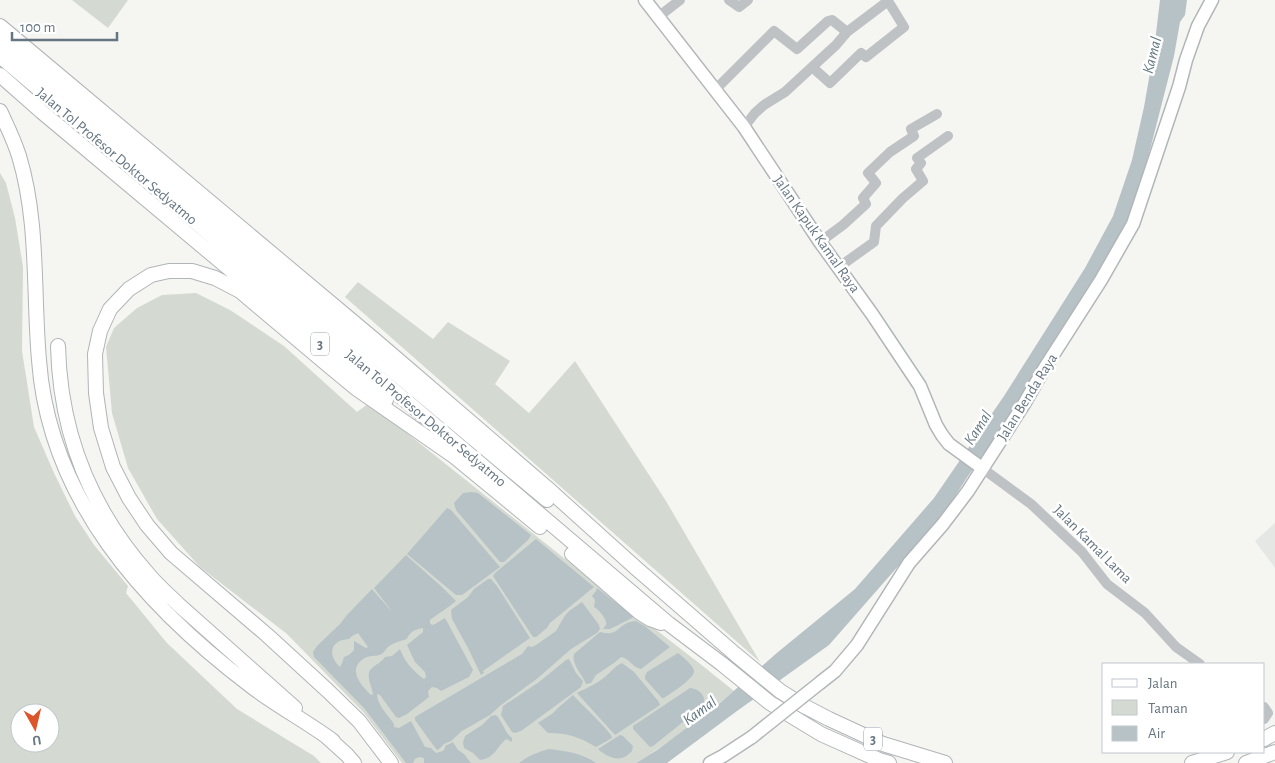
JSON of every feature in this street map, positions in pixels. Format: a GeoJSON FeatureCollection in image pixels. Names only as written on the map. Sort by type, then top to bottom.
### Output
{"type":"FeatureCollection","features":[{"type":"Feature","properties":{"kind":"highway","name":"Jalan Tol Profesor Doktor Sedyatmo"},"geometry":{"type":"LineString","coordinates":[[0,26],[376,341],[546,487],[735,654],[780,691],[829,720],[883,744],[945,763]]}},
{"type":"Feature","properties":{"kind":"highway","name":"Jalan Tol Profesor Doktor Sedyatmo"},"geometry":{"type":"LineString","coordinates":[[0,42],[544,498],[637,569]]}},
{"type":"Feature","properties":{"kind":"highway","name":"Jalan Tol Profesor Doktor Sedyatmo"},"geometry":{"type":"LineString","coordinates":[[0,56],[669,624],[770,703],[821,734],[889,763]]}},
{"type":"Feature","properties":{"kind":"highway","name":"Jalan Tol Profesor Doktor Sedyatmo"},"geometry":{"type":"LineString","coordinates":[[0,75],[639,612],[650,620],[669,624]]}},
{"type":"Feature","properties":{"kind":"highway"},"geometry":{"type":"LineString","coordinates":[[0,111],[11,134],[25,179],[35,279],[39,362],[45,404],[55,444],[73,487],[96,526],[118,557],[133,577],[164,610],[252,688],[332,741]]}},
{"type":"Feature","properties":{"kind":"highway"},"geometry":{"type":"LineString","coordinates":[[391,763],[359,721],[266,635],[171,554],[147,525],[129,498],[114,467],[101,428],[96,393],[95,364],[100,331],[110,309],[129,289],[152,275],[169,271],[192,270],[215,278],[240,291],[357,389],[455,458]]}},
{"type":"Feature","properties":{"kind":"highway"},"geometry":{"type":"LineString","coordinates":[[58,346],[62,396],[68,427],[81,467],[102,508],[126,546],[150,576],[179,605],[332,741],[354,763]]}},
{"type":"Feature","properties":{"kind":"highway"},"geometry":{"type":"LineString","coordinates":[[1246,763],[1275,752]]}},
{"type":"Feature","properties":{"kind":"highway"},"geometry":{"type":"LineString","coordinates":[[1192,763],[1225,753]]}},
{"type":"Feature","properties":{"kind":"main road","name":"Jalan Kapuk Kamal Raya"},"geometry":{"type":"LineString","coordinates":[[645,0],[744,127],[820,242],[872,314],[920,386],[936,425],[949,444],[980,466]]}},
{"type":"Feature","properties":{"kind":"main road","name":"Jalan Benda Raya"},"geometry":{"type":"LineString","coordinates":[[710,763],[752,737],[835,671],[857,645],[909,563],[944,524],[968,491],[980,466],[1101,280],[1133,224],[1179,87],[1186,60],[1198,26],[1212,0]]}},
{"type":"Feature","properties":{"kind":"street"},"geometry":{"type":"LineString","coordinates":[[658,17],[680,0]]}},
{"type":"Feature","properties":{"kind":"street"},"geometry":{"type":"LineString","coordinates":[[729,0],[739,7],[748,0]]}},
{"type":"Feature","properties":{"kind":"street"},"geometry":{"type":"LineString","coordinates":[[744,127],[764,105],[785,92],[812,67],[836,45],[847,32],[888,0],[904,27],[866,57],[861,53],[830,83],[812,67]]}},
{"type":"Feature","properties":{"kind":"street"},"geometry":{"type":"LineString","coordinates":[[715,90],[774,31],[797,49],[828,21],[832,20],[847,32]]}},
{"type":"Feature","properties":{"kind":"street"},"geometry":{"type":"LineString","coordinates":[[820,242],[843,225],[866,204],[863,198],[876,182],[868,173],[890,152],[914,136],[911,129],[937,114]]}},
{"type":"Feature","properties":{"kind":"street"},"geometry":{"type":"LineString","coordinates":[[839,267],[874,242],[876,226],[903,198],[923,181],[916,169],[921,163],[918,158],[948,136]]}},
{"type":"Feature","properties":{"kind":"street","name":"Jalan Kamal Lama"},"geometry":{"type":"LineString","coordinates":[[980,466],[1031,504],[1082,552],[1107,584],[1145,613],[1176,647],[1199,663]]}},
{"type":"Feature","properties":{"kind":"shaded area"},"geometry":{"type":"Polygon","coordinates":[[[1275,523],[1275,568],[1255,541],[1275,523]]]}},
{"type":"Feature","properties":{"kind":"green space"},"geometry":{"type":"Polygon","coordinates":[[[72,0],[128,0],[108,28],[72,0]]]}},
{"type":"Feature","properties":{"kind":"green space"},"geometry":{"type":"Polygon","coordinates":[[[0,173],[6,183],[15,218],[23,267],[22,351],[34,427],[75,516],[94,545],[128,586],[126,593],[167,643],[237,709],[314,756],[321,763],[0,763],[0,173]]]}},
{"type":"Feature","properties":{"kind":"green space"},"geometry":{"type":"Polygon","coordinates":[[[358,282],[433,339],[448,322],[510,361],[495,384],[529,413],[575,361],[666,501],[760,662],[345,297],[358,282]]]}},
{"type":"Feature","properties":{"kind":"green space"},"geometry":{"type":"Polygon","coordinates":[[[196,293],[230,310],[284,346],[357,412],[369,403],[734,691],[686,729],[636,763],[402,763],[364,713],[287,634],[200,567],[157,519],[128,468],[112,413],[106,347],[114,328],[137,308],[162,295],[196,293]]]}},
{"type":"Feature","properties":{"kind":"water"},"geometry":{"type":"Polygon","coordinates":[[[1160,0],[1187,0],[1185,15],[1180,22],[1174,56],[1151,146],[1124,230],[1008,422],[968,476],[943,515],[829,645],[667,763],[636,763],[657,750],[720,703],[778,652],[855,589],[934,498],[1004,396],[1085,268],[1113,216],[1132,160],[1144,107],[1160,0]]]}},
{"type":"Feature","properties":{"kind":"water"},"geometry":{"type":"Polygon","coordinates":[[[463,493],[478,493],[531,535],[504,562],[500,562],[456,510],[454,503],[463,493]]]}},
{"type":"Feature","properties":{"kind":"water"},"geometry":{"type":"Polygon","coordinates":[[[447,508],[451,510],[500,567],[462,595],[456,595],[407,554],[447,508]]]}},
{"type":"Feature","properties":{"kind":"water"},"geometry":{"type":"Polygon","coordinates":[[[536,539],[594,587],[550,623],[547,628],[536,637],[533,637],[493,576],[536,539]]]}},
{"type":"Feature","properties":{"kind":"water"},"geometry":{"type":"Polygon","coordinates":[[[406,555],[456,601],[430,620],[430,623],[432,625],[435,624],[445,618],[473,670],[469,677],[441,691],[432,687],[428,691],[429,697],[399,718],[396,717],[380,695],[377,694],[377,698],[394,724],[394,727],[399,728],[411,721],[425,747],[431,748],[436,753],[443,751],[445,746],[453,742],[471,763],[424,763],[424,758],[419,757],[413,763],[406,763],[364,708],[314,657],[313,652],[317,646],[372,589],[393,613],[374,588],[406,555]],[[423,628],[413,631],[407,639],[390,646],[383,653],[367,657],[359,663],[356,668],[357,677],[371,695],[373,694],[369,671],[385,657],[392,656],[400,649],[413,670],[424,679],[426,677],[425,672],[415,662],[407,645],[423,632],[423,628]],[[358,633],[334,645],[332,649],[333,658],[340,667],[344,657],[354,650],[354,641],[366,648],[368,647],[358,633]]]}},
{"type":"Feature","properties":{"kind":"water"},"geometry":{"type":"Polygon","coordinates":[[[488,579],[491,579],[497,586],[530,638],[483,671],[484,673],[481,675],[452,619],[451,610],[488,579]]]}},
{"type":"Feature","properties":{"kind":"water"},"geometry":{"type":"Polygon","coordinates":[[[597,588],[633,616],[632,618],[610,629],[603,629],[606,624],[605,620],[594,607],[595,600],[592,596],[597,588]]]}},
{"type":"Feature","properties":{"kind":"water"},"geometry":{"type":"Polygon","coordinates":[[[582,602],[599,625],[600,629],[597,633],[571,649],[538,678],[490,715],[462,731],[438,750],[436,749],[415,720],[415,717],[522,654],[528,646],[536,645],[556,631],[569,611],[582,602]]]}},
{"type":"Feature","properties":{"kind":"water"},"geometry":{"type":"Polygon","coordinates":[[[636,621],[670,647],[641,669],[621,657],[596,675],[591,683],[586,684],[575,665],[574,654],[600,632],[613,632],[627,623],[636,621]]]}},
{"type":"Feature","properties":{"kind":"water"},"geometry":{"type":"Polygon","coordinates":[[[678,653],[692,666],[693,674],[682,685],[662,698],[645,679],[645,676],[647,672],[678,653]]]}},
{"type":"Feature","properties":{"kind":"water"},"geometry":{"type":"Polygon","coordinates":[[[569,659],[576,673],[583,681],[581,687],[521,731],[512,732],[501,715],[503,706],[569,659]]]}},
{"type":"Feature","properties":{"kind":"water"},"geometry":{"type":"Polygon","coordinates":[[[622,663],[634,672],[660,705],[615,735],[577,693],[600,681],[622,663]]]}},
{"type":"Feature","properties":{"kind":"water"},"geometry":{"type":"Polygon","coordinates":[[[690,688],[702,694],[704,699],[703,706],[650,747],[633,729],[633,726],[690,688]]]}},
{"type":"Feature","properties":{"kind":"water"},"geometry":{"type":"Polygon","coordinates":[[[573,695],[612,738],[596,747],[573,736],[548,733],[538,723],[553,713],[573,695]]]}},
{"type":"Feature","properties":{"kind":"water"},"geometry":{"type":"Polygon","coordinates":[[[496,715],[512,738],[512,742],[506,739],[492,755],[480,760],[464,748],[465,736],[482,725],[491,716],[496,715]]]}},
{"type":"Feature","properties":{"kind":"water"},"geometry":{"type":"Polygon","coordinates":[[[620,735],[633,746],[632,751],[623,758],[605,755],[598,749],[620,735]]]}},
{"type":"Feature","properties":{"kind":"water"},"geometry":{"type":"Polygon","coordinates":[[[549,749],[579,755],[596,763],[519,763],[533,754],[549,749]]]}},
{"type":"Feature","properties":{"kind":"water label","name":"Kamal"},"geometry":{"type":"Point","coordinates":[1151,55]}},
{"type":"Feature","properties":{"kind":"water label","name":"Kamal"},"geometry":{"type":"Point","coordinates":[977,427]}},
{"type":"Feature","properties":{"kind":"water label","name":"Kamal"},"geometry":{"type":"Point","coordinates":[699,710]}}]}
